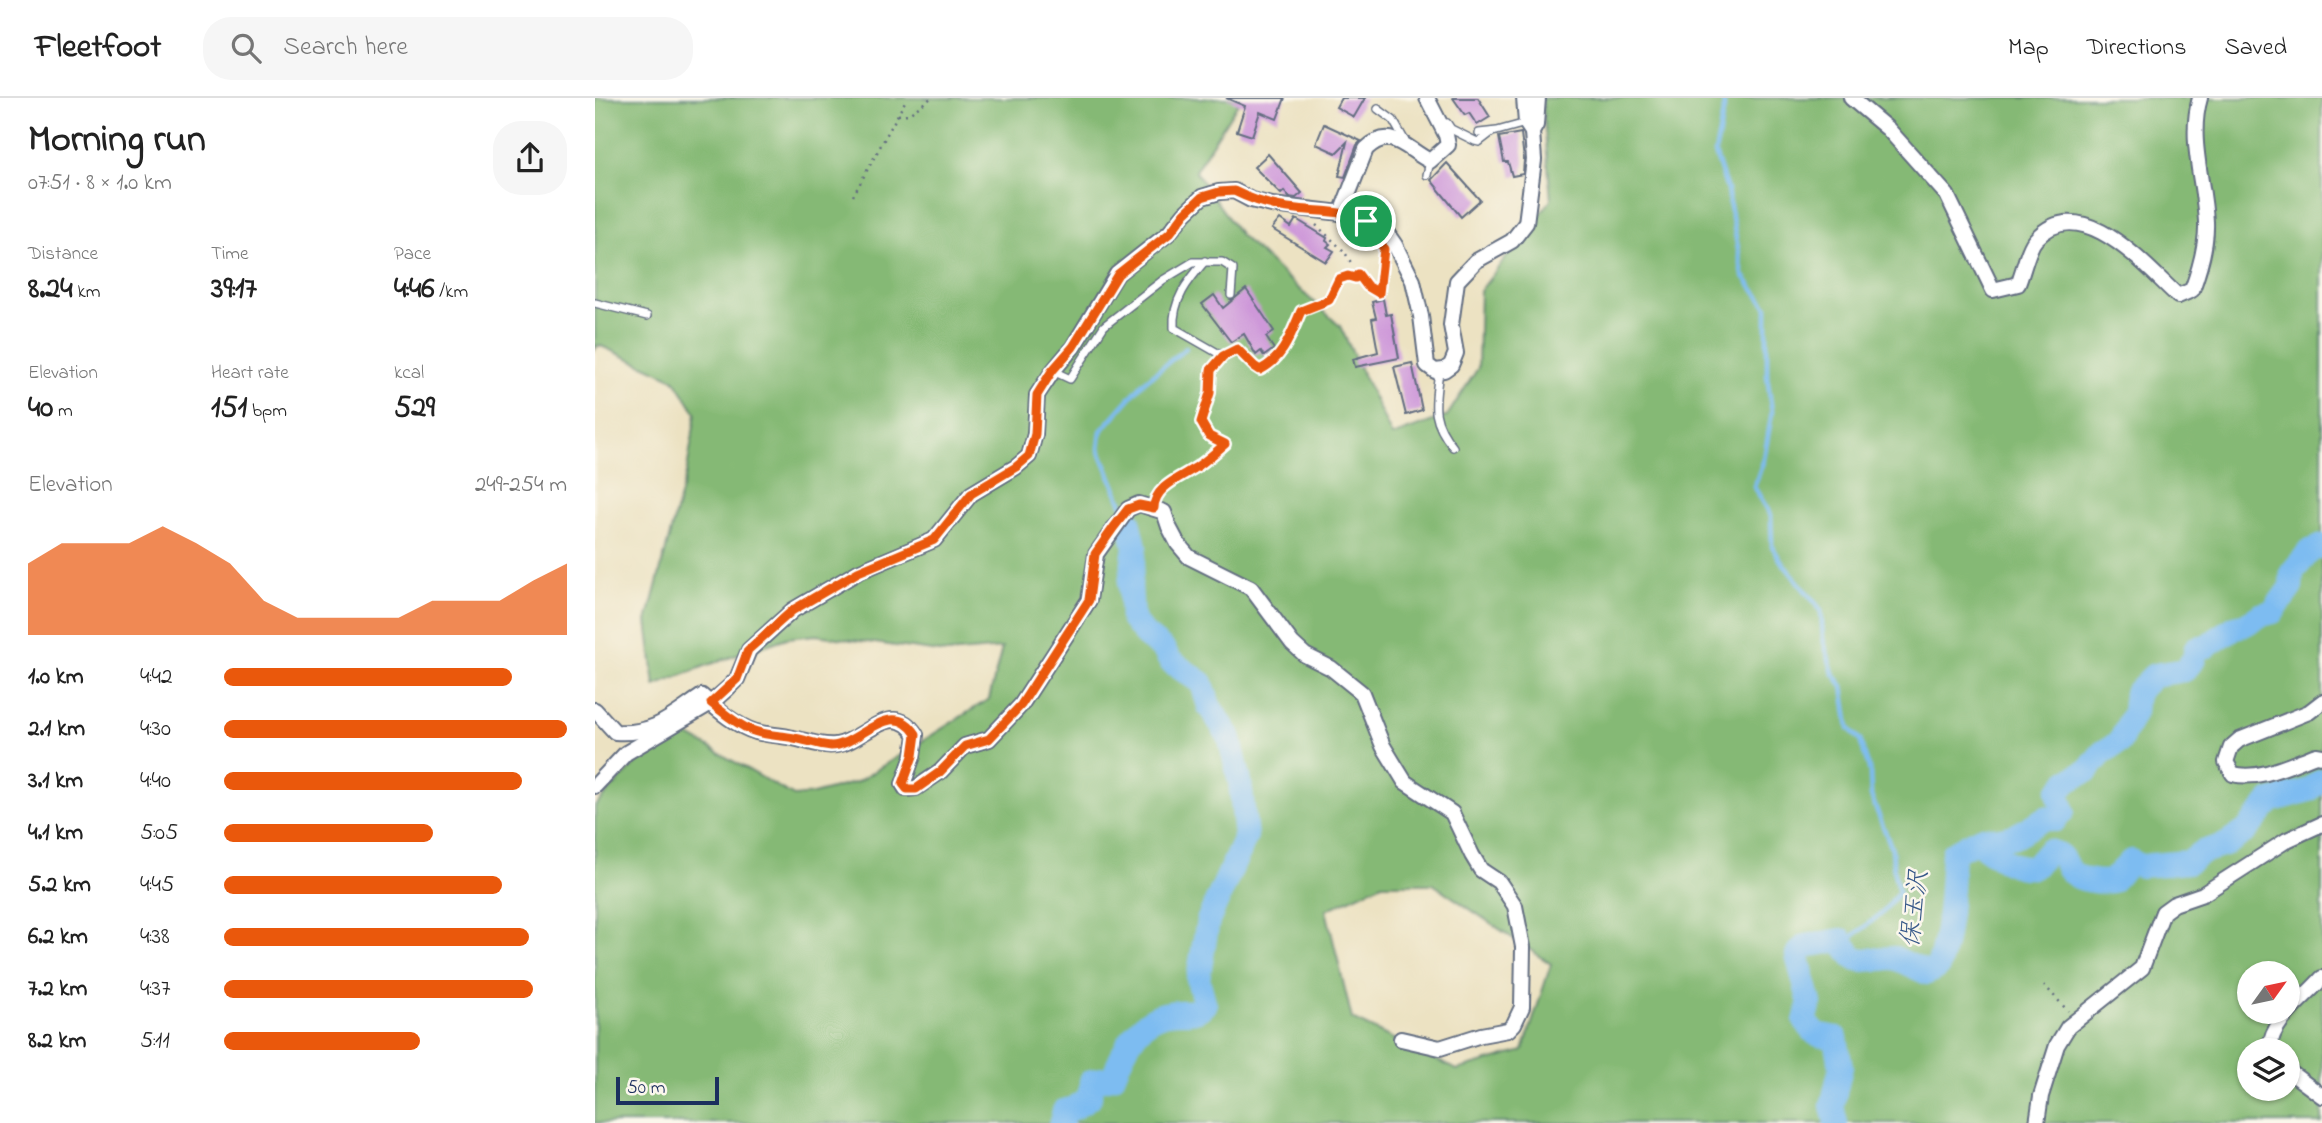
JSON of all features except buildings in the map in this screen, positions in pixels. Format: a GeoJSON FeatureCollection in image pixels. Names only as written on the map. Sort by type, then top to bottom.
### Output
{"type":"FeatureCollection","features":[{"type":"Feature","properties":{"kind":"street"},"geometry":{"type":"LineString","coordinates":[[595,786],[626,753],[711,703],[737,679],[748,650],[793,610],[858,572],[934,540],[971,494],[1029,456],[1035,434],[1037,395],[1052,371],[1073,347],[1118,274],[1170,233],[1202,197],[1234,191],[1251,200],[1272,205],[1341,213],[1384,229],[1413,281],[1421,316],[1427,365],[1439,371],[1451,365],[1456,353],[1451,325],[1457,281],[1476,261],[1512,241],[1526,223],[1534,160],[1524,98]]}},
{"type":"Feature","properties":{"kind":"street"},"geometry":{"type":"LineString","coordinates":[[1529,128],[1536,125],[1538,98]]}},
{"type":"Feature","properties":{"kind":"street"},"geometry":{"type":"LineString","coordinates":[[1851,98],[1888,129],[1947,195],[1993,290],[2018,284],[2033,241],[2055,225],[2070,222],[2115,238],[2178,296],[2192,290],[2205,242],[2206,221],[2195,125],[2200,98]]}},
{"type":"Feature","properties":{"kind":"street"},"geometry":{"type":"LineString","coordinates":[[1341,213],[1366,149],[1381,138],[1391,138],[1407,147],[1429,168],[1448,145],[1446,135],[1430,105]]}},
{"type":"Feature","properties":{"kind":"street"},"geometry":{"type":"LineString","coordinates":[[595,710],[615,732],[634,733],[652,729],[702,696],[753,731],[826,746],[839,746],[880,722],[905,723],[916,734],[913,756],[903,784],[907,789],[916,789],[940,772],[965,746],[989,739],[1021,705],[1089,600],[1095,554],[1128,509],[1139,505],[1164,512],[1178,544],[1189,557],[1251,588],[1292,643],[1305,654],[1331,668],[1362,693],[1383,746],[1405,782],[1452,813],[1481,870],[1499,882],[1515,906],[1523,959],[1522,1007],[1514,1024],[1507,1030],[1440,1048],[1401,1039]]}},
{"type":"Feature","properties":{"kind":"street"},"geometry":{"type":"LineString","coordinates":[[2322,702],[2309,712],[2239,740],[2231,747],[2226,762],[2233,774],[2241,776],[2257,775],[2316,755],[2322,756]]}},
{"type":"Feature","properties":{"kind":"street"},"geometry":{"type":"LineString","coordinates":[[2037,1123],[2041,1096],[2057,1045],[2068,1027],[2142,968],[2163,912],[2174,904],[2203,894],[2287,840],[2322,824]]}},
{"type":"Feature","properties":{"kind":"street"},"geometry":{"type":"LineString","coordinates":[[2271,1038],[2279,1023],[2322,978]]}},
{"type":"Feature","properties":{"kind":"street"},"geometry":{"type":"LineString","coordinates":[[2300,1080],[2322,1096]]}},
{"type":"Feature","properties":{"kind":"lane"},"geometry":{"type":"LineString","coordinates":[[1430,105],[1440,110],[1451,129],[1475,141],[1479,142],[1492,132]]}},
{"type":"Feature","properties":{"kind":"lane"},"geometry":{"type":"LineString","coordinates":[[1378,109],[1393,120],[1407,147]]}},
{"type":"Feature","properties":{"kind":"lane"},"geometry":{"type":"LineString","coordinates":[[1479,133],[1529,128]]}},
{"type":"Feature","properties":{"kind":"lane"},"geometry":{"type":"LineString","coordinates":[[1358,274],[1367,286],[1379,293],[1384,249],[1376,237],[1363,229],[1366,221]]}},
{"type":"Feature","properties":{"kind":"lane"},"geometry":{"type":"LineString","coordinates":[[1205,261],[1185,285],[1178,299],[1173,316],[1174,328],[1223,356]]}},
{"type":"Feature","properties":{"kind":"lane"},"geometry":{"type":"LineString","coordinates":[[1052,371],[1070,379],[1104,326],[1163,280],[1193,262],[1222,262],[1233,269],[1231,296]]}},
{"type":"Feature","properties":{"kind":"lane"},"geometry":{"type":"LineString","coordinates":[[595,303],[647,316]]}},
{"type":"Feature","properties":{"kind":"lane"},"geometry":{"type":"LineString","coordinates":[[1439,371],[1434,412],[1446,439],[1453,447]]}},
{"type":"Feature","properties":{"kind":"path"},"geometry":{"type":"LineString","coordinates":[[853,196],[907,98]]}},
{"type":"Feature","properties":{"kind":"path"},"geometry":{"type":"LineString","coordinates":[[898,115],[909,114],[931,98]]}},
{"type":"Feature","properties":{"kind":"path"},"geometry":{"type":"LineString","coordinates":[[1154,508],[1154,501],[1170,482],[1201,464],[1225,444],[1209,436],[1201,422],[1210,393],[1211,370],[1223,356],[1237,349],[1260,370],[1269,366],[1283,351],[1301,311],[1329,300],[1339,279],[1348,276],[1355,278],[1358,274],[1344,251],[1316,224]]}},
{"type":"Feature","properties":{"kind":"path"},"geometry":{"type":"LineString","coordinates":[[2044,985],[2077,1020]]}},
{"type":"Feature","properties":{"kind":"green space"},"geometry":{"type":"Polygon","coordinates":[[[595,98],[1239,98],[1195,171],[1240,235],[1340,326],[1392,436],[1447,416],[1478,368],[1480,291],[1551,200],[1542,98],[2322,98],[2322,1123],[595,1123],[595,806],[672,726],[794,796],[813,794],[857,782],[989,699],[1002,648],[947,653],[816,635],[787,638],[655,686],[647,621],[687,470],[696,413],[674,379],[599,345],[595,349],[595,98]],[[1382,884],[1326,910],[1352,1019],[1457,1070],[1523,1051],[1551,964],[1433,884],[1382,884]]]}},
{"type":"Feature","properties":{"kind":"waterway"},"geometry":{"type":"LineString","coordinates":[[1723,98],[1724,108],[1715,153],[1727,190],[1743,275],[1767,307],[1767,375],[1772,412],[1764,459],[1754,487],[1771,515],[1772,546],[1821,610],[1823,639],[1833,673],[1843,686],[1849,728],[1860,740],[1870,772],[1871,796],[1892,849],[1899,892],[1882,913],[1843,944]]}},
{"type":"Feature","properties":{"kind":"waterway"},"geometry":{"type":"LineString","coordinates":[[1124,509],[1099,449],[1101,431],[1144,382],[1186,348]]}},
{"type":"Feature","properties":{"kind":"waterway"},"geometry":{"type":"LineString","coordinates":[[1061,1123],[1064,1111],[1090,1097],[1091,1081],[1113,1077],[1133,1037],[1148,1021],[1169,1013],[1196,1010],[1205,1005],[1198,979],[1208,921],[1246,836],[1240,782],[1229,736],[1209,706],[1202,683],[1170,661],[1164,650],[1145,635],[1132,619],[1130,584],[1135,546],[1129,521]]}},
{"type":"Feature","properties":{"kind":"waterway","name":"保玉沢"},"geometry":{"type":"LineString","coordinates":[[1836,1123],[1832,1106],[1841,1067],[1836,1038],[1816,1034],[1805,1021],[1810,1003],[1797,955],[1805,946],[1841,940],[1854,958],[1895,958],[1927,973],[1938,967],[1951,896],[1953,853],[1980,838],[2001,839],[2015,836],[2045,818],[2055,820],[2063,811],[2058,792],[2068,781],[2087,771],[2103,752],[2120,742],[2134,712],[2136,693],[2154,675],[2185,670],[2194,659],[2196,648],[2207,646],[2235,627],[2273,612],[2291,587],[2292,572],[2310,551],[2322,546]]}},
{"type":"Feature","properties":{"kind":"waterway"},"geometry":{"type":"LineString","coordinates":[[1976,841],[2003,860],[2018,866],[2034,867],[2048,851],[2058,854],[2069,870],[2081,878],[2112,881],[2131,861],[2141,866],[2188,862],[2202,852],[2225,845],[2246,831],[2271,801],[2309,790],[2322,780]]}},
{"type":"Feature","properties":{"kind":"route"},"geometry":{"type":"LineString","coordinates":[[1234,191],[1251,200],[1272,205],[1341,213],[1366,221],[1363,229],[1376,237],[1384,249],[1379,293],[1367,286],[1358,274],[1355,278],[1348,276],[1339,279],[1329,300],[1301,311],[1288,342],[1269,366],[1260,370],[1237,349],[1223,356],[1211,370],[1210,393],[1201,422],[1209,436],[1225,444],[1201,464],[1170,482],[1154,501],[1154,508],[1139,505],[1128,509],[1095,554],[1089,600],[1074,625],[1021,705],[989,739],[965,746],[923,785],[916,789],[907,789],[903,784],[913,756],[916,734],[905,723],[880,722],[839,746],[826,746],[753,731],[711,703],[737,679],[748,650],[793,610],[858,572],[934,540],[971,494],[995,481],[1029,456],[1035,434],[1037,395],[1052,371],[1073,347],[1118,274],[1170,233],[1202,197],[1234,191]]}}]}
